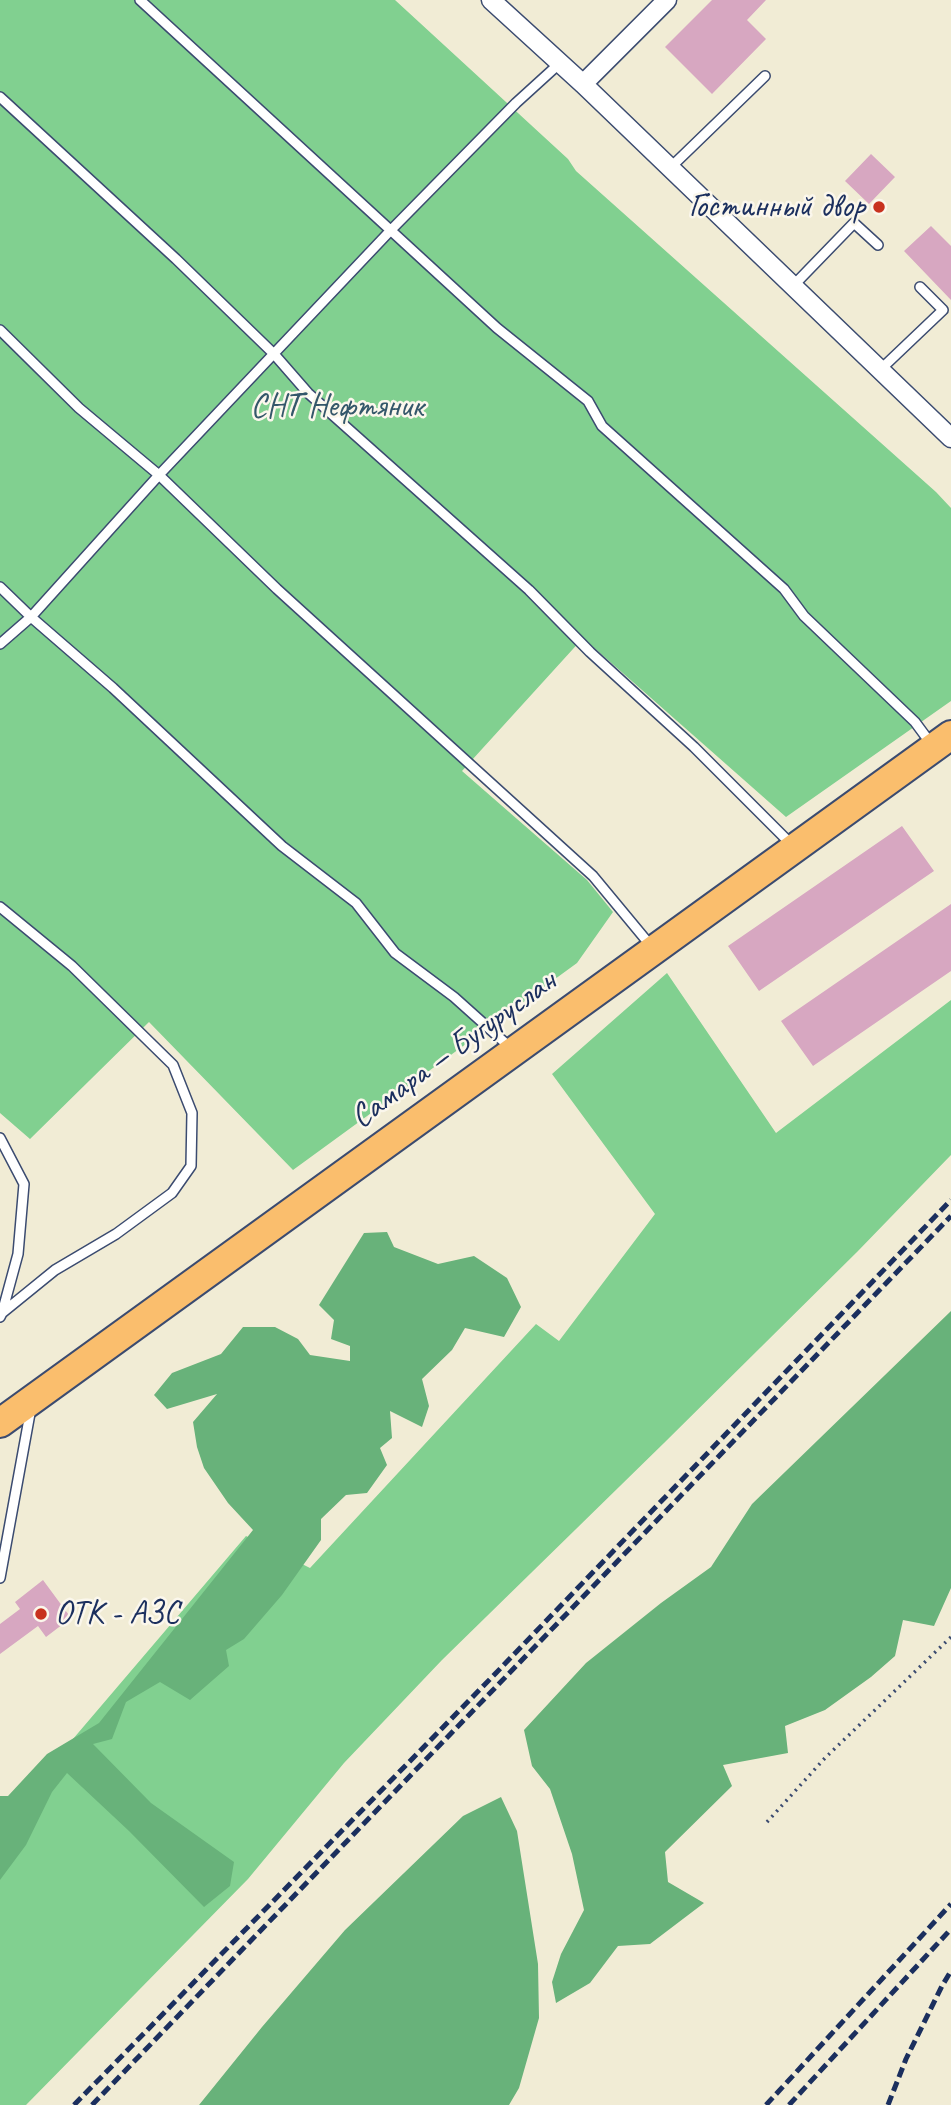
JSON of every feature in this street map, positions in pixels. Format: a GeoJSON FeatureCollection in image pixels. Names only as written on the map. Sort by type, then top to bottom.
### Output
{"type":"FeatureCollection","features":[{"type":"Feature","properties":{"kind":"main road","name":"Самара — Бугуруслан"},"geometry":{"type":"LineString","coordinates":[[12,1412],[942,741]]}},
{"type":"Feature","properties":{"kind":"street"},"geometry":{"type":"LineString","coordinates":[[491,0],[951,438]]}},
{"type":"Feature","properties":{"kind":"street"},"geometry":{"type":"LineString","coordinates":[[583,85],[667,0]]}},
{"type":"Feature","properties":{"kind":"lane"},"geometry":{"type":"LineString","coordinates":[[140,0],[497,328],[588,401],[603,426],[784,589],[804,617],[915,722],[942,741]]}},
{"type":"Feature","properties":{"kind":"lane"},"geometry":{"type":"LineString","coordinates":[[0,644],[31,617],[159,475],[390,231],[516,103],[560,63]]}},
{"type":"Feature","properties":{"kind":"lane"},"geometry":{"type":"LineString","coordinates":[[670,168],[765,76]]}},
{"type":"Feature","properties":{"kind":"lane"},"geometry":{"type":"LineString","coordinates":[[0,97],[176,259],[274,354],[308,393],[529,590],[590,652],[694,747],[794,848]]}},
{"type":"Feature","properties":{"kind":"lane"},"geometry":{"type":"LineString","coordinates":[[793,286],[854,223],[878,245]]}},
{"type":"Feature","properties":{"kind":"lane"},"geometry":{"type":"LineString","coordinates":[[880,370],[943,310],[920,287]]}},
{"type":"Feature","properties":{"kind":"lane"},"geometry":{"type":"LineString","coordinates":[[0,330],[79,408],[159,475],[277,589],[593,876],[653,949]]}},
{"type":"Feature","properties":{"kind":"lane"},"geometry":{"type":"LineString","coordinates":[[0,587],[282,846],[356,902],[395,953],[454,997],[513,1050]]}},
{"type":"Feature","properties":{"kind":"lane"},"geometry":{"type":"LineString","coordinates":[[0,906],[72,966],[173,1065],[192,1113],[191,1166],[172,1193],[116,1234],[55,1270],[1,1315]]}},
{"type":"Feature","properties":{"kind":"lane"},"geometry":{"type":"LineString","coordinates":[[0,1138],[24,1184],[18,1254],[1,1315]]}},
{"type":"Feature","properties":{"kind":"lane"},"geometry":{"type":"LineString","coordinates":[[0,1578],[12,1412]]}},
{"type":"Feature","properties":{"kind":"path"},"geometry":{"type":"LineString","coordinates":[[766,1822],[825,1758],[951,1637]]}},
{"type":"Feature","properties":{"kind":"green space","name":"СНТ Нефтяник"},"geometry":{"type":"Polygon","coordinates":[[[0,0],[395,0],[568,159],[576,171],[951,508],[951,701],[786,817],[583,638],[462,771],[587,880],[613,912],[577,963],[293,1170],[149,1022],[30,1139],[0,1113],[0,0]]]}},
{"type":"Feature","properties":{"kind":"green space"},"geometry":{"type":"Polygon","coordinates":[[[667,973],[776,1133],[951,1000],[951,1155],[857,1252],[442,1660],[344,1763],[248,1879],[26,2105],[0,2105],[0,1837],[38,1780],[246,1536],[310,1568],[536,1324],[559,1341],[655,1214],[552,1074],[667,973]]]}},
{"type":"Feature","properties":{"kind":"green space"},"geometry":{"type":"Polygon","coordinates":[[[387,1232],[394,1247],[438,1264],[474,1256],[507,1278],[521,1307],[504,1337],[465,1328],[452,1350],[422,1379],[429,1406],[422,1427],[390,1411],[392,1438],[380,1448],[387,1465],[367,1493],[346,1495],[321,1519],[321,1540],[282,1595],[244,1639],[226,1650],[229,1666],[190,1700],[160,1682],[126,1702],[112,1739],[93,1744],[151,1803],[234,1862],[230,1886],[204,1907],[67,1773],[52,1792],[26,1845],[0,1880],[0,1796],[8,1796],[47,1754],[99,1723],[253,1530],[228,1503],[204,1468],[197,1447],[193,1422],[217,1394],[167,1409],[154,1395],[172,1373],[221,1354],[243,1327],[275,1327],[298,1339],[310,1355],[350,1361],[350,1346],[331,1339],[334,1320],[319,1305],[364,1233],[387,1232]]]}},
{"type":"Feature","properties":{"kind":"green space"},"geometry":{"type":"Polygon","coordinates":[[[951,1311],[951,1588],[934,1626],[903,1620],[895,1656],[825,1710],[785,1726],[788,1753],[723,1765],[732,1786],[665,1852],[668,1882],[704,1903],[650,1944],[618,1946],[590,1983],[556,2003],[552,1982],[561,1954],[584,1910],[572,1854],[550,1789],[532,1766],[524,1730],[586,1663],[711,1567],[752,1504],[951,1311]]]}},
{"type":"Feature","properties":{"kind":"green space"},"geometry":{"type":"Polygon","coordinates":[[[501,1797],[517,1831],[538,1964],[539,2018],[519,2088],[509,2105],[199,2105],[345,1930],[463,1816],[501,1797]]]}},
{"type":"Feature","properties":{"kind":"building"},"geometry":{"type":"Polygon","coordinates":[[[712,0],[766,0],[747,20],[766,39],[712,94],[665,47],[712,0]]]}},
{"type":"Feature","properties":{"kind":"building"},"geometry":{"type":"Polygon","coordinates":[[[871,154],[895,177],[869,204],[845,181],[871,154]]]}},
{"type":"Feature","properties":{"kind":"building"},"geometry":{"type":"Polygon","coordinates":[[[931,226],[951,246],[951,300],[904,251],[931,226]]]}},
{"type":"Feature","properties":{"kind":"building"},"geometry":{"type":"Polygon","coordinates":[[[902,826],[934,871],[759,991],[728,946],[902,826]]]}},
{"type":"Feature","properties":{"kind":"building"},"geometry":{"type":"Polygon","coordinates":[[[951,904],[951,971],[813,1066],[781,1021],[951,904]]]}},
{"type":"Feature","properties":{"kind":"building","name":"ОТК - АЗС"},"geometry":{"type":"Polygon","coordinates":[[[43,1580],[71,1618],[46,1637],[38,1626],[0,1654],[0,1624],[20,1609],[15,1602],[43,1580]]]}},
{"type":"Feature","properties":{"kind":"railway"},"geometry":{"type":"LineString","coordinates":[[74,2105],[496,1673],[951,1200]]}},
{"type":"Feature","properties":{"kind":"railway"},"geometry":{"type":"LineString","coordinates":[[92,2105],[951,1216]]}},
{"type":"Feature","properties":{"kind":"railway"},"geometry":{"type":"LineString","coordinates":[[766,2105],[951,1904]]}},
{"type":"Feature","properties":{"kind":"railway"},"geometry":{"type":"LineString","coordinates":[[789,2105],[951,1929]]}},
{"type":"Feature","properties":{"kind":"railway"},"geometry":{"type":"LineString","coordinates":[[888,2105],[906,2059],[951,1971]]}},
{"type":"Feature","properties":{"kind":"place","name":"Гостинный двор"},"geometry":{"type":"Point","coordinates":[879,207]}},
{"type":"Feature","properties":{"kind":"place","name":"ОТК - АЗС"},"geometry":{"type":"Point","coordinates":[41,1614]}}]}
